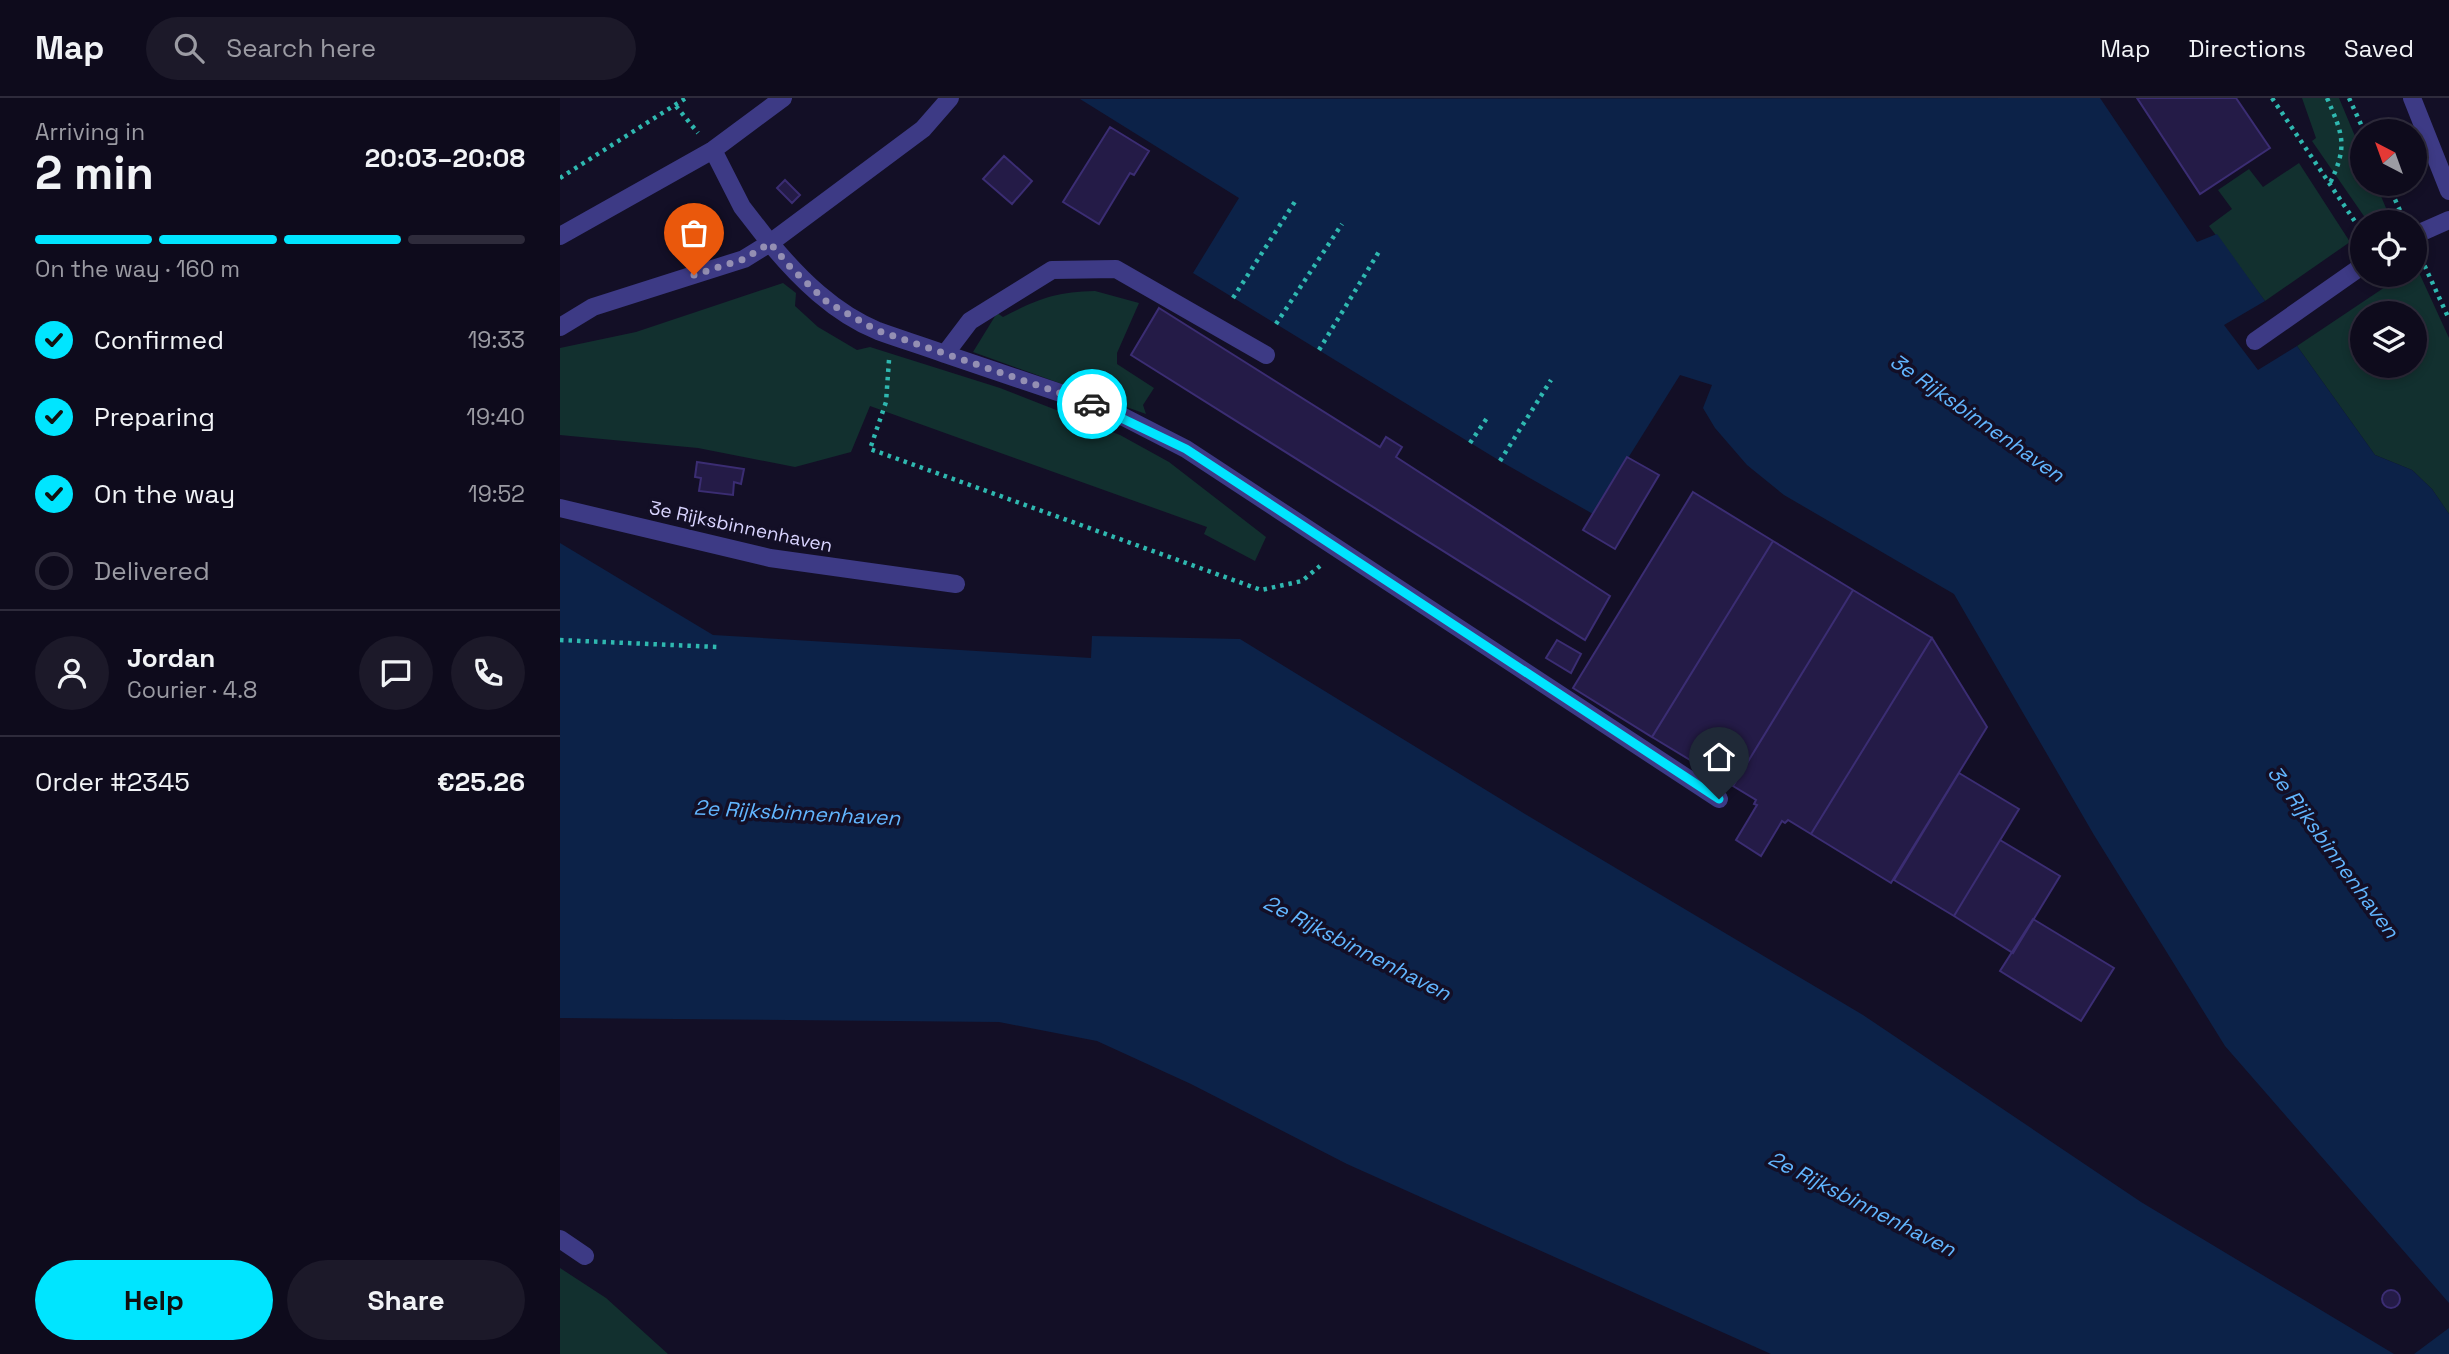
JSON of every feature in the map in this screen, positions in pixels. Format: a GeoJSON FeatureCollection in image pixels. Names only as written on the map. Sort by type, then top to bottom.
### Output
{"type":"FeatureCollection","features":[{"type":"Feature","properties":{"kind":"street"},"geometry":{"type":"LineString","coordinates":[[560,236],[713,150],[783,98]]}},
{"type":"Feature","properties":{"kind":"street"},"geometry":{"type":"LineString","coordinates":[[560,327],[593,307],[744,259],[770,243],[923,129],[950,98]]}},
{"type":"Feature","properties":{"kind":"street"},"geometry":{"type":"LineString","coordinates":[[2412,98],[2449,191]]}},
{"type":"Feature","properties":{"kind":"street"},"geometry":{"type":"LineString","coordinates":[[713,150],[742,207],[791,268],[827,302],[876,330],[1108,409],[1186,449],[1719,799]]}},
{"type":"Feature","properties":{"kind":"street"},"geometry":{"type":"LineString","coordinates":[[2427,230],[2449,220]]}},
{"type":"Feature","properties":{"kind":"street"},"geometry":{"type":"LineString","coordinates":[[945,354],[970,321],[1052,270],[1116,269],[1266,355]]}},
{"type":"Feature","properties":{"kind":"street"},"geometry":{"type":"LineString","coordinates":[[2255,341],[2350,274]]}},
{"type":"Feature","properties":{"kind":"street","name":"3e Rijksbinnenhaven"},"geometry":{"type":"LineString","coordinates":[[560,508],[770,558],[956,584]]}},
{"type":"Feature","properties":{"kind":"street"},"geometry":{"type":"LineString","coordinates":[[560,1239],[585,1256]]}},
{"type":"Feature","properties":{"kind":"path"},"geometry":{"type":"LineString","coordinates":[[560,178],[686,98]]}},
{"type":"Feature","properties":{"kind":"path"},"geometry":{"type":"LineString","coordinates":[[2272,98],[2350,215]]}},
{"type":"Feature","properties":{"kind":"path"},"geometry":{"type":"LineString","coordinates":[[2327,98],[2341,129],[2342,158],[2329,184]]}},
{"type":"Feature","properties":{"kind":"path"},"geometry":{"type":"LineString","coordinates":[[2349,98],[2359,119]]}},
{"type":"Feature","properties":{"kind":"path"},"geometry":{"type":"LineString","coordinates":[[676,106],[713,150]]}},
{"type":"Feature","properties":{"kind":"path"},"geometry":{"type":"LineString","coordinates":[[1233,298],[1297,200]]}},
{"type":"Feature","properties":{"kind":"path"},"geometry":{"type":"LineString","coordinates":[[1276,324],[1342,224]]}},
{"type":"Feature","properties":{"kind":"path"},"geometry":{"type":"LineString","coordinates":[[1319,350],[1380,250]]}},
{"type":"Feature","properties":{"kind":"path"},"geometry":{"type":"LineString","coordinates":[[2427,271],[2449,319]]}},
{"type":"Feature","properties":{"kind":"path"},"geometry":{"type":"LineString","coordinates":[[897,337],[889,363],[886,402],[870,449],[1261,590],[1302,581],[1339,550]]}},
{"type":"Feature","properties":{"kind":"path"},"geometry":{"type":"LineString","coordinates":[[1500,461],[1551,380]]}},
{"type":"Feature","properties":{"kind":"path"},"geometry":{"type":"LineString","coordinates":[[1470,443],[1489,415]]}},
{"type":"Feature","properties":{"kind":"path"},"geometry":{"type":"LineString","coordinates":[[560,640],[719,648]]}},
{"type":"Feature","properties":{"kind":"green space"},"geometry":{"type":"Polygon","coordinates":[[[2302,98],[2339,98],[2350,124],[2350,196],[2312,141],[2316,138],[2302,98]]]}},
{"type":"Feature","properties":{"kind":"green space"},"geometry":{"type":"Polygon","coordinates":[[[2299,163],[2350,242],[2265,301],[2209,226],[2232,209],[2218,190],[2249,169],[2263,187],[2299,163]]]}},
{"type":"Feature","properties":{"kind":"green space"},"geometry":{"type":"Polygon","coordinates":[[[2350,196],[2381,196],[2387,210],[2360,210],[2350,196]]]}},
{"type":"Feature","properties":{"kind":"green space"},"geometry":{"type":"Polygon","coordinates":[[[783,283],[796,293],[795,306],[818,327],[857,350],[870,347],[1000,388],[1120,435],[1169,462],[1266,537],[1255,561],[1204,534],[1207,527],[870,406],[851,452],[795,467],[698,448],[560,435],[560,348],[636,332],[783,283]]]}},
{"type":"Feature","properties":{"kind":"green space"},"geometry":{"type":"Polygon","coordinates":[[[2385,287],[2426,287],[2449,338],[2449,514],[2432,489],[2412,470],[2375,455],[2297,346],[2350,310],[2350,378],[2427,378],[2427,301],[2364,301],[2385,287]]]}},
{"type":"Feature","properties":{"kind":"green space"},"geometry":{"type":"Polygon","coordinates":[[[1095,291],[1139,303],[1117,353],[1117,364],[1154,388],[1143,405],[1146,414],[973,352],[997,313],[1003,317],[1047,298],[1095,291]]]}},
{"type":"Feature","properties":{"kind":"green space"},"geometry":{"type":"Polygon","coordinates":[[[560,1268],[606,1298],[668,1354],[560,1354],[560,1268]]]}},
{"type":"Feature","properties":{"kind":"water"},"geometry":{"type":"Polygon","coordinates":[[[2100,98],[2197,242],[2217,234],[2265,301],[2224,325],[2258,370],[2297,346],[2375,455],[2412,470],[2432,489],[2449,514],[2449,1303],[2225,1046],[2094,835],[1954,594],[1784,495],[1747,465],[1715,428],[1703,408],[1712,385],[1680,375],[1593,514],[1500,461],[1193,273],[1239,198],[1080,99],[2100,98]]]}},
{"type":"Feature","properties":{"kind":"water","name":"2e Rijksbinnenhaven"},"geometry":{"type":"Polygon","coordinates":[[[560,543],[713,635],[1091,658],[1092,636],[1240,639],[1525,814],[1863,1015],[2141,1202],[2394,1354],[1771,1354],[1347,1164],[1191,1084],[1097,1041],[999,1022],[560,1018],[560,543]]]}},
{"type":"Feature","properties":{"kind":"water"},"geometry":{"type":"Polygon","coordinates":[[[2449,1328],[2449,1354],[2414,1354],[2449,1328]]]}},
{"type":"Feature","properties":{"kind":"building"},"geometry":{"type":"Polygon","coordinates":[[[2137,98],[2236,98],[2270,148],[2200,194],[2137,98]]]}},
{"type":"Feature","properties":{"kind":"building"},"geometry":{"type":"Polygon","coordinates":[[[1110,127],[1149,151],[1134,175],[1130,173],[1099,224],[1063,202],[1110,127]]]}},
{"type":"Feature","properties":{"kind":"building"},"geometry":{"type":"Polygon","coordinates":[[[1004,156],[1032,181],[1012,204],[983,179],[1004,156]]]}},
{"type":"Feature","properties":{"kind":"building"},"geometry":{"type":"Polygon","coordinates":[[[785,180],[800,195],[792,203],[777,188],[785,180]]]}},
{"type":"Feature","properties":{"kind":"building"},"geometry":{"type":"Polygon","coordinates":[[[1159,308],[1380,447],[1386,437],[1402,447],[1396,457],[1610,596],[1585,640],[1131,355],[1159,308]]]}},
{"type":"Feature","properties":{"kind":"building"},"geometry":{"type":"Polygon","coordinates":[[[1627,457],[1659,475],[1615,549],[1583,530],[1627,457]]]}},
{"type":"Feature","properties":{"kind":"building"},"geometry":{"type":"Polygon","coordinates":[[[697,462],[744,469],[741,484],[734,482],[733,495],[699,491],[701,478],[695,477],[697,462]]]}},
{"type":"Feature","properties":{"kind":"building"},"geometry":{"type":"Polygon","coordinates":[[[1693,492],[1773,541],[1652,737],[1573,688],[1693,492]]]}},
{"type":"Feature","properties":{"kind":"building"},"geometry":{"type":"Polygon","coordinates":[[[1773,541],[1853,590],[1733,786],[1652,737],[1773,541]]]}},
{"type":"Feature","properties":{"kind":"building"},"geometry":{"type":"Polygon","coordinates":[[[1853,590],[1932,638],[1811,834],[1788,820],[1785,823],[1782,821],[1761,856],[1736,840],[1757,805],[1754,804],[1756,800],[1733,786],[1853,590]]]}},
{"type":"Feature","properties":{"kind":"building"},"geometry":{"type":"Polygon","coordinates":[[[1932,638],[1987,727],[1891,883],[1811,834],[1932,638]]]}},
{"type":"Feature","properties":{"kind":"building"},"geometry":{"type":"Polygon","coordinates":[[[1557,640],[1581,654],[1571,673],[1546,658],[1557,640]]]}},
{"type":"Feature","properties":{"kind":"building"},"geometry":{"type":"Polygon","coordinates":[[[1959,773],[2019,809],[1954,916],[1894,880],[1959,773]]]}},
{"type":"Feature","properties":{"kind":"building"},"geometry":{"type":"Polygon","coordinates":[[[2000,840],[2060,876],[2013,953],[1954,916],[2000,840]]]}},
{"type":"Feature","properties":{"kind":"building"},"geometry":{"type":"Polygon","coordinates":[[[2033,919],[2114,968],[2081,1021],[2000,971],[2033,919]]]}},
{"type":"Feature","properties":{"kind":"building"},"geometry":{"type":"Polygon","coordinates":[[[2391,1290],[2397,1293],[2400,1299],[2397,1305],[2391,1308],[2385,1305],[2382,1299],[2385,1293],[2391,1290]]]}},
{"type":"Feature","properties":{"kind":"way so far"},"geometry":{"type":"LineString","coordinates":[[694,275],[744,259],[770,243],[791,268],[827,302],[876,330],[1092,404]]}},
{"type":"Feature","properties":{"kind":"route"},"geometry":{"type":"LineString","coordinates":[[1092,404],[1108,409],[1186,449],[1719,799]]}}]}
